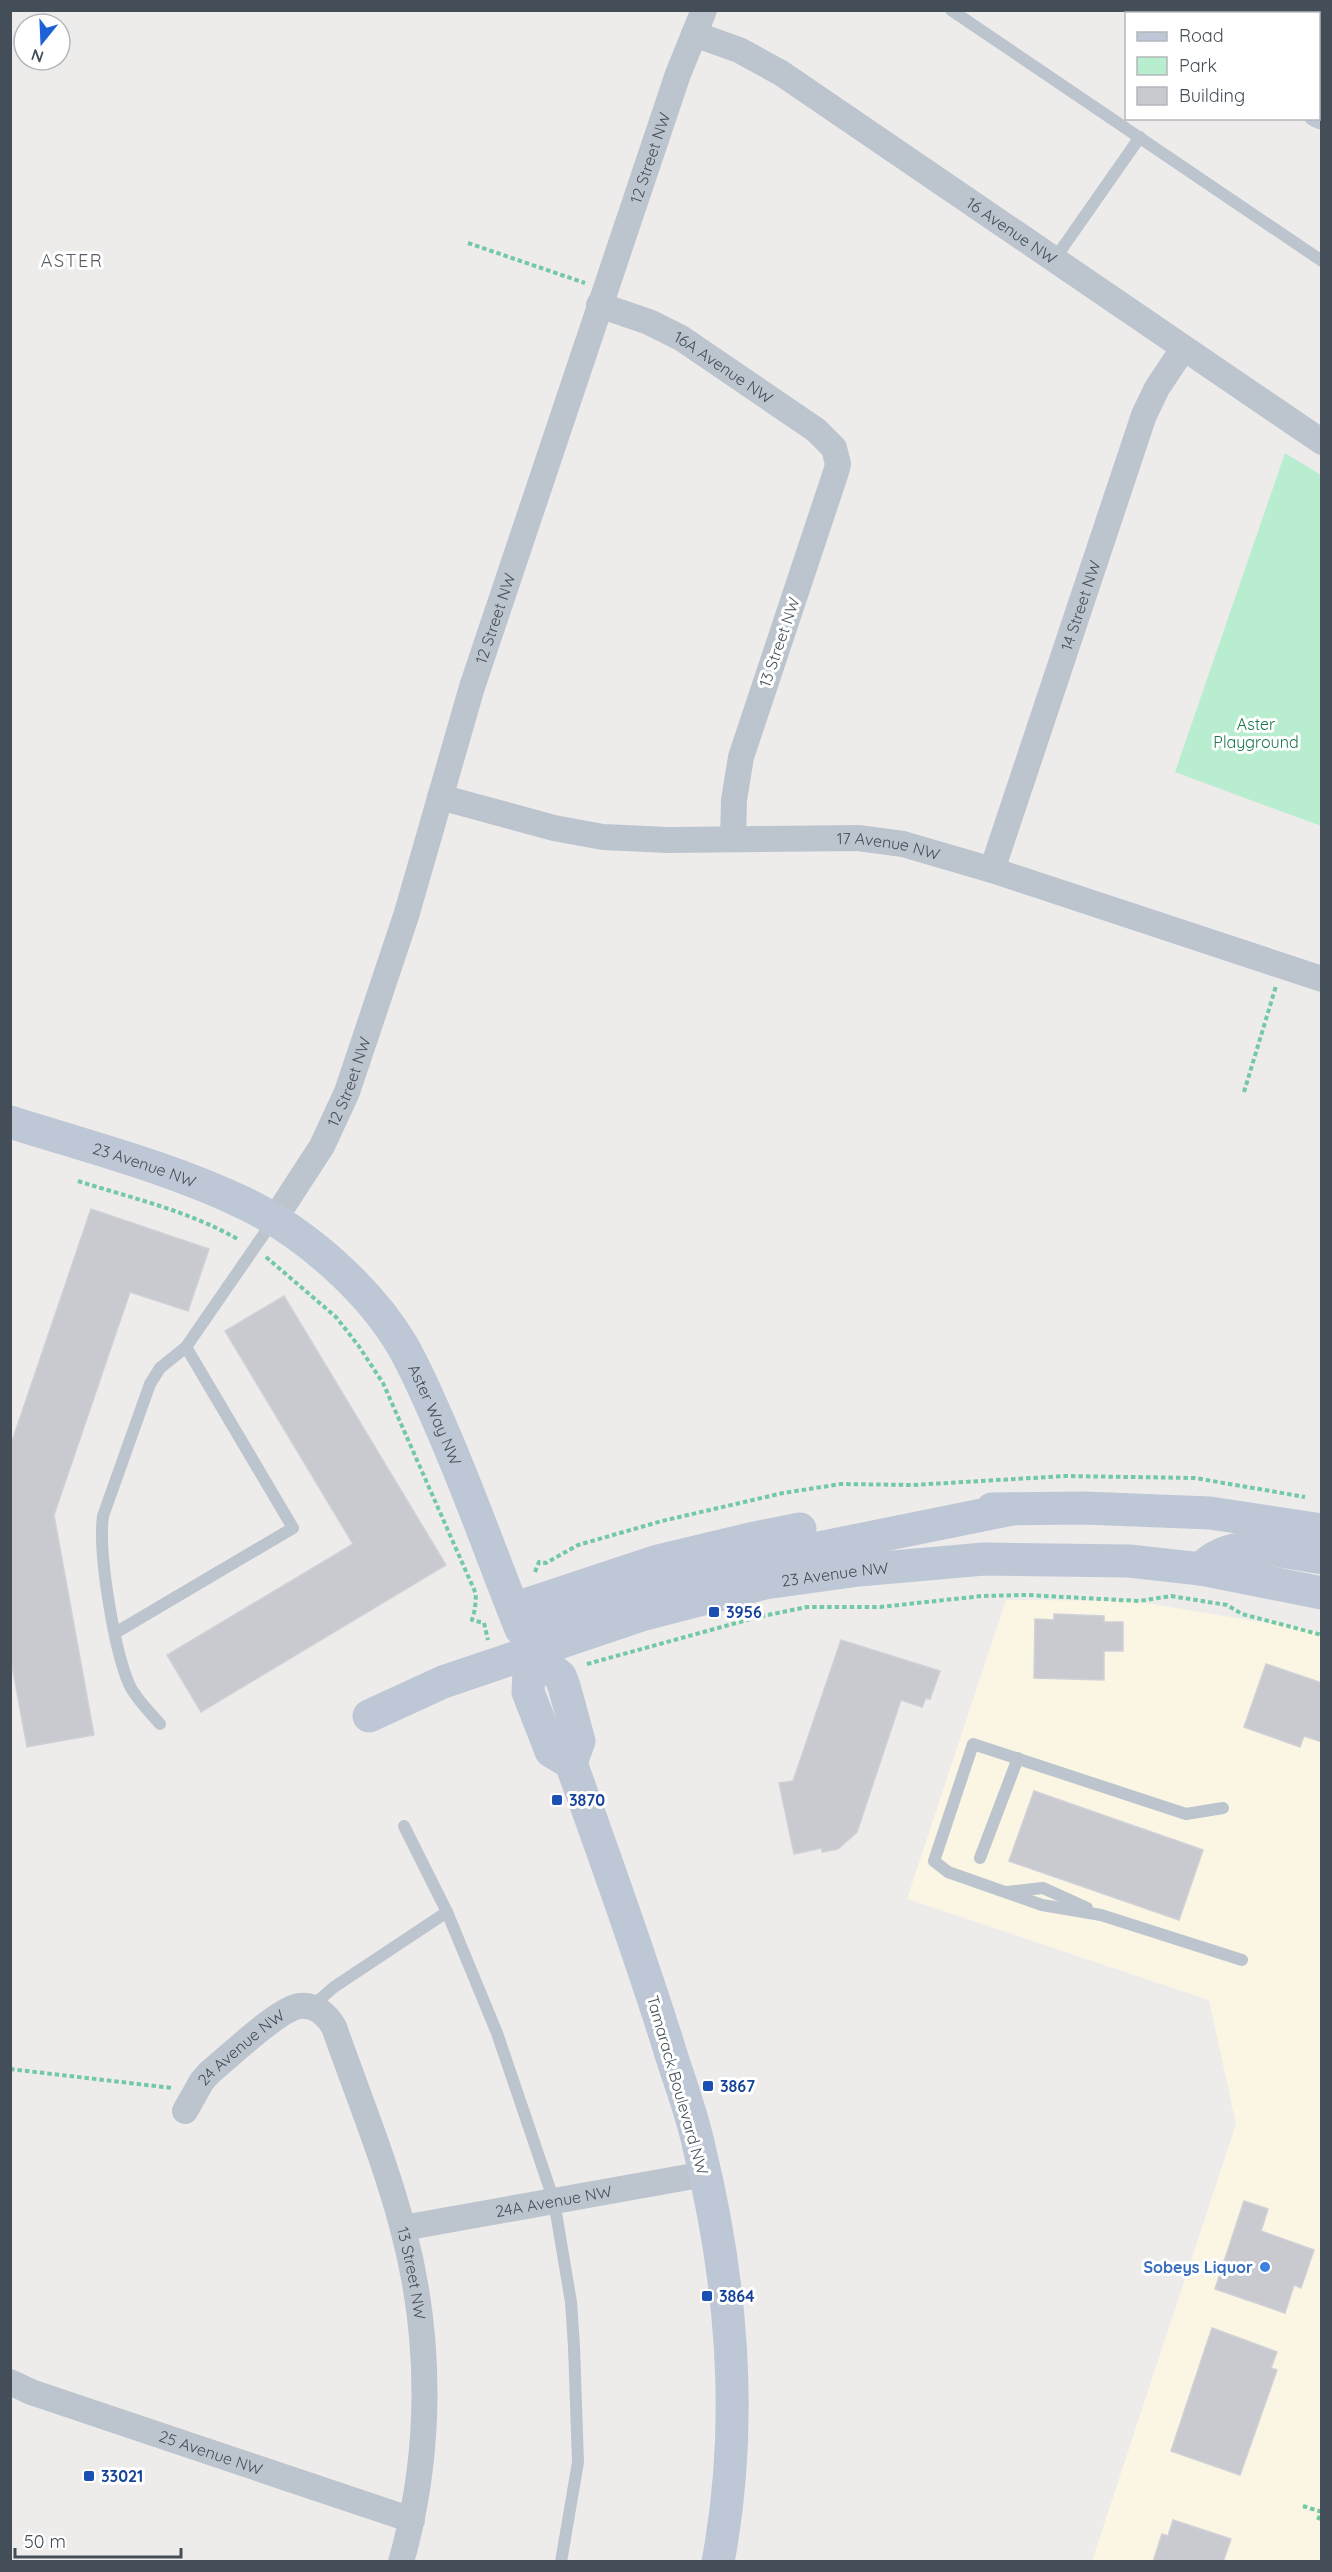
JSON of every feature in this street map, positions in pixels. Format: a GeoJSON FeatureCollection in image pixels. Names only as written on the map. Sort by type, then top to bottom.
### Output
{"type":"FeatureCollection","features":[{"type":"Feature","properties":{"kind":"main road","name":"23 Avenue NW"},"geometry":{"type":"LineString","coordinates":[[10,1122],[189,1180],[247,1204],[274,1220]]}},
{"type":"Feature","properties":{"kind":"main road","name":"Aster Way NW"},"geometry":{"type":"LineString","coordinates":[[274,1220],[314,1249],[355,1286],[377,1310],[403,1346],[452,1452],[530,1653]]}},
{"type":"Feature","properties":{"kind":"main road"},"geometry":{"type":"LineString","coordinates":[[513,1610],[658,1561],[750,1539],[829,1524],[1012,1509],[1083,1508],[1210,1513],[1322,1530]]}},
{"type":"Feature","properties":{"kind":"main road"},"geometry":{"type":"LineString","coordinates":[[530,1653],[540,1635],[550,1625],[574,1612],[640,1590],[769,1558],[1012,1509]]}},
{"type":"Feature","properties":{"kind":"main road"},"geometry":{"type":"LineString","coordinates":[[1200,1569],[1217,1556],[1238,1548],[1252,1547],[1322,1558]]}},
{"type":"Feature","properties":{"kind":"main road","name":"23 Avenue NW"},"geometry":{"type":"LineString","coordinates":[[369,1716],[443,1682],[641,1615],[765,1583],[849,1571],[921,1563],[994,1559],[1129,1561],[1200,1569],[1322,1593]]}},
{"type":"Feature","properties":{"kind":"main road","name":"Tamarack Boulevard NW"},"geometry":{"type":"LineString","coordinates":[[530,1653],[560,1676],[579,1741],[571,1763],[661,2019],[689,2110],[705,2174],[723,2271],[730,2337],[732,2404],[730,2456],[718,2562]]}},
{"type":"Feature","properties":{"kind":"street","name":"16 Avenue NW"},"geometry":{"type":"LineString","coordinates":[[699,22],[739,50],[781,73],[1322,442]]}},
{"type":"Feature","properties":{"kind":"street","name":"12 Street NW"},"geometry":{"type":"LineString","coordinates":[[274,1220],[322,1146],[347,1092],[406,916],[472,687],[594,295],[699,22]]}},
{"type":"Feature","properties":{"kind":"street","name":"16A Avenue NW"},"geometry":{"type":"LineString","coordinates":[[594,295],[681,338],[816,430],[834,448]]}},
{"type":"Feature","properties":{"kind":"street","name":"14 Street NW"},"geometry":{"type":"LineString","coordinates":[[992,870],[1144,415],[1183,349]]}},
{"type":"Feature","properties":{"kind":"street","name":"13 Street NW"},"geometry":{"type":"LineString","coordinates":[[733,838],[734,800],[741,757],[836,472],[838,464],[834,448]]}},
{"type":"Feature","properties":{"kind":"street","name":"17 Avenue NW"},"geometry":{"type":"LineString","coordinates":[[440,797],[554,828],[603,837],[668,840],[850,838],[932,851],[1321,976]]}},
{"type":"Feature","properties":{"kind":"street","name":"24 Avenue NW"},"geometry":{"type":"LineString","coordinates":[[191,2101],[210,2072],[283,2012],[302,2005],[311,2007]]}},
{"type":"Feature","properties":{"kind":"street","name":"13 Street NW"},"geometry":{"type":"LineString","coordinates":[[311,2007],[328,2017],[334,2027],[403,2228],[414,2280],[424,2360],[423,2442],[412,2520],[401,2562]]}},
{"type":"Feature","properties":{"kind":"street","name":"24A Avenue NW"},"geometry":{"type":"LineString","coordinates":[[403,2228],[705,2174]]}},
{"type":"Feature","properties":{"kind":"street","name":"25 Avenue NW"},"geometry":{"type":"LineString","coordinates":[[10,2382],[31,2392],[412,2520]]}},
{"type":"Feature","properties":{"kind":"lane"},"geometry":{"type":"LineString","coordinates":[[951,10],[1322,261]]}},
{"type":"Feature","properties":{"kind":"lane"},"geometry":{"type":"LineString","coordinates":[[1054,260],[1140,137]]}},
{"type":"Feature","properties":{"kind":"lane"},"geometry":{"type":"LineString","coordinates":[[160,1724],[129,1685],[115,1633],[101,1535],[103,1516],[150,1384],[160,1368],[186,1347],[274,1220]]}},
{"type":"Feature","properties":{"kind":"lane"},"geometry":{"type":"LineString","coordinates":[[115,1633],[293,1528],[186,1347]]}},
{"type":"Feature","properties":{"kind":"lane"},"geometry":{"type":"LineString","coordinates":[[1223,1808],[1186,1814],[973,1744],[934,1861],[948,1872],[1042,1905],[1101,1915],[1242,1960]]}},
{"type":"Feature","properties":{"kind":"lane"},"geometry":{"type":"LineString","coordinates":[[980,1858],[1018,1758]]}},
{"type":"Feature","properties":{"kind":"lane"},"geometry":{"type":"LineString","coordinates":[[404,1826],[447,1912],[497,2033],[554,2201],[571,2302],[578,2462],[561,2562]]}},
{"type":"Feature","properties":{"kind":"lane"},"geometry":{"type":"LineString","coordinates":[[311,2007],[334,1987],[447,1912]]}},
{"type":"Feature","properties":{"kind":"path"},"geometry":{"type":"LineString","coordinates":[[468,243],[594,295]]}},
{"type":"Feature","properties":{"kind":"path"},"geometry":{"type":"LineString","coordinates":[[1244,1092],[1277,983]]}},
{"type":"Feature","properties":{"kind":"path"},"geometry":{"type":"LineString","coordinates":[[78,1181],[217,1228],[272,1261],[336,1317],[383,1383],[476,1594],[475,1609],[471,1620],[484,1623]]}},
{"type":"Feature","properties":{"kind":"path"},"geometry":{"type":"LineString","coordinates":[[537,1570],[539,1562],[546,1563],[578,1545],[616,1534],[719,1507],[832,1485],[914,1485],[1066,1476],[1195,1478],[1310,1498]]}},
{"type":"Feature","properties":{"kind":"path"},"geometry":{"type":"LineString","coordinates":[[581,1665],[758,1617],[807,1607],[880,1607],[982,1596],[1038,1595],[1139,1601],[1171,1596],[1227,1605],[1242,1614],[1322,1635]]}},
{"type":"Feature","properties":{"kind":"path"},"geometry":{"type":"LineString","coordinates":[[10,2069],[191,2101]]}},
{"type":"Feature","properties":{"kind":"path"},"geometry":{"type":"LineString","coordinates":[[1303,2506],[1321,2511],[1318,2520]]}},
{"type":"Feature","properties":{"kind":"shaded area"},"geometry":{"type":"Polygon","coordinates":[[[1006,1600],[1134,1601],[1321,1632],[1321,2561],[1092,2561],[1236,2124],[1209,2000],[907,1899],[1006,1600]]]}},
{"type":"Feature","properties":{"kind":"green space","name":"Aster Playground"},"geometry":{"type":"Polygon","coordinates":[[[1285,453],[1321,475],[1321,826],[1175,772],[1285,453]]]}},
{"type":"Feature","properties":{"kind":"building"},"geometry":{"type":"Polygon","coordinates":[[[91,1209],[209,1249],[188,1311],[130,1292],[54,1515],[94,1735],[27,1747],[10,1655],[10,1447],[91,1209]]]}},
{"type":"Feature","properties":{"kind":"building"},"geometry":{"type":"Polygon","coordinates":[[[284,1296],[446,1565],[201,1712],[167,1655],[353,1544],[225,1331],[284,1296]]]}},
{"type":"Feature","properties":{"kind":"building"},"geometry":{"type":"Polygon","coordinates":[[[1054,1614],[1104,1616],[1104,1622],[1123,1622],[1123,1651],[1104,1651],[1104,1680],[1034,1678],[1035,1619],[1054,1620],[1054,1614]]]}},
{"type":"Feature","properties":{"kind":"building"},"geometry":{"type":"Polygon","coordinates":[[[841,1640],[940,1671],[930,1699],[926,1698],[922,1707],[901,1700],[857,1832],[838,1849],[822,1852],[822,1848],[794,1854],[779,1783],[793,1781],[841,1640]]]}},
{"type":"Feature","properties":{"kind":"building"},"geometry":{"type":"Polygon","coordinates":[[[1266,1664],[1322,1683],[1322,1742],[1304,1736],[1300,1747],[1244,1727],[1266,1664]]]}},
{"type":"Feature","properties":{"kind":"building"},"geometry":{"type":"Polygon","coordinates":[[[1034,1791],[1203,1850],[1179,1920],[1009,1861],[1034,1791]]]}},
{"type":"Feature","properties":{"kind":"building","name":"Sobeys Liquor"},"geometry":{"type":"Polygon","coordinates":[[[1244,2201],[1268,2209],[1261,2231],[1314,2250],[1301,2288],[1294,2285],[1285,2313],[1215,2289],[1244,2201]]]}},
{"type":"Feature","properties":{"kind":"building"},"geometry":{"type":"Polygon","coordinates":[[[1212,2328],[1277,2352],[1271,2368],[1277,2370],[1240,2475],[1171,2451],[1212,2328]]]}},
{"type":"Feature","properties":{"kind":"building"},"geometry":{"type":"Polygon","coordinates":[[[1173,2520],[1231,2539],[1223,2562],[1153,2562],[1162,2534],[1168,2536],[1173,2520]]]}},
{"type":"Feature","properties":{"kind":"place","name":"3956"},"geometry":{"type":"Point","coordinates":[714,1612]}},
{"type":"Feature","properties":{"kind":"place","name":"3870"},"geometry":{"type":"Point","coordinates":[557,1800]}},
{"type":"Feature","properties":{"kind":"place","name":"3867"},"geometry":{"type":"Point","coordinates":[708,2086]}},
{"type":"Feature","properties":{"kind":"place","name":"Sobeys Liquor"},"geometry":{"type":"Point","coordinates":[1265,2267]}},
{"type":"Feature","properties":{"kind":"place","name":"3864"},"geometry":{"type":"Point","coordinates":[707,2296]}},
{"type":"Feature","properties":{"kind":"place","name":"33021"},"geometry":{"type":"Point","coordinates":[89,2476]}},
{"type":"Feature","properties":{"kind":"district","name":"ASTER"},"geometry":{"type":"Point","coordinates":[72,261]}}]}
